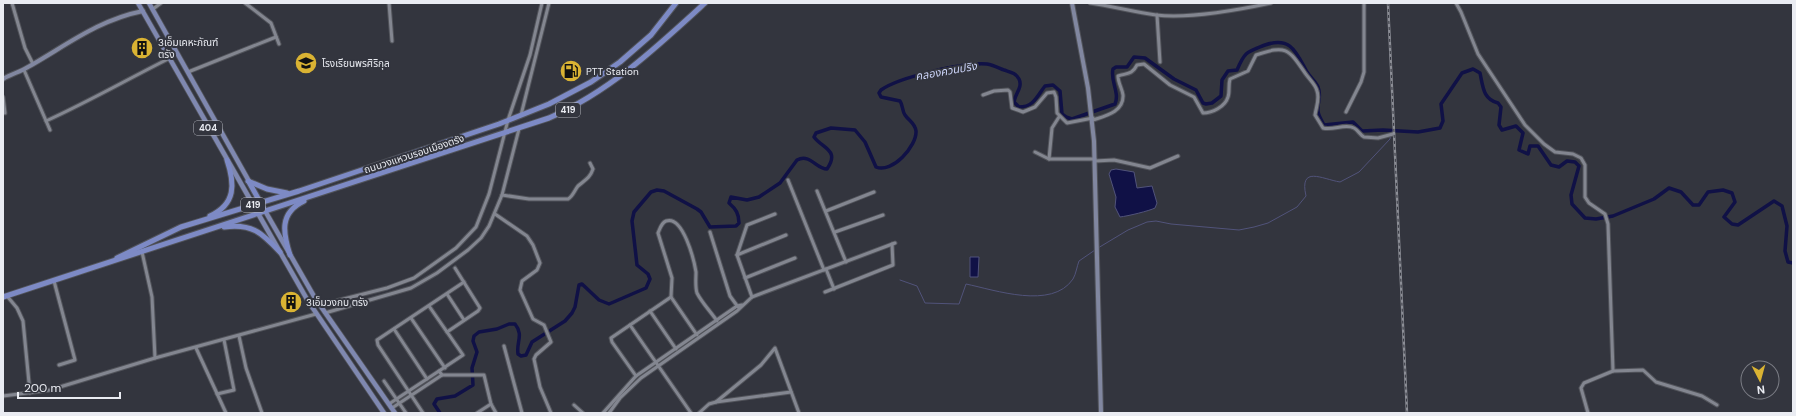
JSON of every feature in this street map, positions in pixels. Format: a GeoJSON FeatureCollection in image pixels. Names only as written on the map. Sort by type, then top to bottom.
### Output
{"type":"FeatureCollection","features":[{"type":"Feature","properties":{"kind":"highway","name":"ถนนวงแหวนรอบเมืองตรัง"},"geometry":{"type":"LineString","coordinates":[[4,297],[257,213],[262,205],[295,192],[508,120],[549,104],[591,82],[620,62],[651,35],[676,3]]}},
{"type":"Feature","properties":{"kind":"highway","name":"ถนนวงแหวนรอบเมืองตรัง"},"geometry":{"type":"LineString","coordinates":[[98,266],[170,231],[194,223],[252,205],[262,205],[324,192],[506,134],[569,110],[600,92],[622,76],[705,3]]}},
{"type":"Feature","properties":{"kind":"highway"},"geometry":{"type":"LineString","coordinates":[[194,223],[221,210],[229,198],[233,182],[227,160]]}},
{"type":"Feature","properties":{"kind":"highway"},"geometry":{"type":"LineString","coordinates":[[248,181],[272,190],[295,192]]}},
{"type":"Feature","properties":{"kind":"highway","name":"404"},"geometry":{"type":"LineString","coordinates":[[248,181],[262,205]]}},
{"type":"Feature","properties":{"kind":"highway"},"geometry":{"type":"LineString","coordinates":[[290,255],[285,230],[287,215],[296,205],[324,192]]}},
{"type":"Feature","properties":{"kind":"highway"},"geometry":{"type":"LineString","coordinates":[[206,231],[231,226],[248,227],[261,232],[280,252]]}},
{"type":"Feature","properties":{"kind":"main road","name":"404"},"geometry":{"type":"LineString","coordinates":[[138,3],[252,205],[316,314],[384,413]]}},
{"type":"Feature","properties":{"kind":"main road","name":"404"},"geometry":{"type":"LineString","coordinates":[[149,3],[248,181]]}},
{"type":"Feature","properties":{"kind":"main road","name":"404"},"geometry":{"type":"LineString","coordinates":[[262,205],[325,313],[395,413]]}},
{"type":"Feature","properties":{"kind":"main road"},"geometry":{"type":"LineString","coordinates":[[316,314],[320,305]]}},
{"type":"Feature","properties":{"kind":"main road"},"geometry":{"type":"LineString","coordinates":[[316,314],[325,313]]}},
{"type":"Feature","properties":{"kind":"street"},"geometry":{"type":"LineString","coordinates":[[12,3],[25,48],[33,64]]}},
{"type":"Feature","properties":{"kind":"street"},"geometry":{"type":"LineString","coordinates":[[153,8],[162,3]]}},
{"type":"Feature","properties":{"kind":"street"},"geometry":{"type":"LineString","coordinates":[[245,3],[271,23],[278,44]]}},
{"type":"Feature","properties":{"kind":"street"},"geometry":{"type":"LineString","coordinates":[[389,3],[392,41]]}},
{"type":"Feature","properties":{"kind":"street"},"geometry":{"type":"LineString","coordinates":[[320,305],[387,288],[414,278],[470,236],[480,219],[506,134],[508,120],[530,55],[542,3]]}},
{"type":"Feature","properties":{"kind":"street"},"geometry":{"type":"LineString","coordinates":[[521,115],[549,3]]}},
{"type":"Feature","properties":{"kind":"street"},"geometry":{"type":"LineString","coordinates":[[1072,3],[1093,119],[1101,413]]}},
{"type":"Feature","properties":{"kind":"street"},"geometry":{"type":"LineString","coordinates":[[1090,3],[1157,15],[1197,14],[1240,10],[1271,3]]}},
{"type":"Feature","properties":{"kind":"street"},"geometry":{"type":"LineString","coordinates":[[1346,112],[1361,82],[1364,72],[1364,3]]}},
{"type":"Feature","properties":{"kind":"street"},"geometry":{"type":"LineString","coordinates":[[1456,3],[1478,54],[1525,125],[1544,144],[1555,152],[1572,154],[1582,158],[1585,165],[1585,197],[1589,203],[1605,214],[1608,224],[1613,371]]}},
{"type":"Feature","properties":{"kind":"street"},"geometry":{"type":"LineString","coordinates":[[3,79],[24,70],[94,27],[119,17],[142,11]]}},
{"type":"Feature","properties":{"kind":"street"},"geometry":{"type":"LineString","coordinates":[[1157,15],[1160,62]]}},
{"type":"Feature","properties":{"kind":"street"},"geometry":{"type":"LineString","coordinates":[[188,72],[276,37]]}},
{"type":"Feature","properties":{"kind":"street"},"geometry":{"type":"LineString","coordinates":[[983,95],[994,91],[1008,90],[1010,92],[1012,108],[1023,112],[1035,107],[1048,93],[1054,92],[1056,97],[1057,113],[1059,117],[1070,124],[1111,114],[1119,108],[1123,96],[1118,76],[1129,74],[1137,65],[1144,64],[1170,85],[1194,97],[1202,113],[1208,113],[1225,104],[1229,97],[1227,87],[1230,79],[1248,71],[1256,55],[1271,50],[1282,49],[1291,54],[1317,90],[1318,98],[1315,115],[1323,128],[1330,130],[1350,126],[1356,128],[1364,137],[1378,138],[1393,134]]}},
{"type":"Feature","properties":{"kind":"street"},"geometry":{"type":"LineString","coordinates":[[46,121],[77,107],[104,91],[170,58]]}},
{"type":"Feature","properties":{"kind":"street"},"geometry":{"type":"LineString","coordinates":[[24,70],[50,130]]}},
{"type":"Feature","properties":{"kind":"street"},"geometry":{"type":"LineString","coordinates":[[3,97],[5,113]]}},
{"type":"Feature","properties":{"kind":"street"},"geometry":{"type":"LineString","coordinates":[[1049,159],[1052,128],[1059,117]]}},
{"type":"Feature","properties":{"kind":"street"},"geometry":{"type":"LineString","coordinates":[[325,313],[400,292],[424,281],[477,242],[489,226],[495,214],[502,194],[519,129]]}},
{"type":"Feature","properties":{"kind":"street"},"geometry":{"type":"LineString","coordinates":[[1035,152],[1049,159],[1119,161],[1150,168],[1178,156]]}},
{"type":"Feature","properties":{"kind":"street"},"geometry":{"type":"LineString","coordinates":[[502,194],[529,199],[568,199],[572,197],[578,187],[589,178],[593,169],[590,163]]}},
{"type":"Feature","properties":{"kind":"street"},"geometry":{"type":"LineString","coordinates":[[788,180],[834,289]]}},
{"type":"Feature","properties":{"kind":"street"},"geometry":{"type":"LineString","coordinates":[[817,191],[846,262]]}},
{"type":"Feature","properties":{"kind":"street"},"geometry":{"type":"LineString","coordinates":[[826,211],[874,192]]}},
{"type":"Feature","properties":{"kind":"street"},"geometry":{"type":"LineString","coordinates":[[495,214],[527,236],[533,245],[540,263],[537,270],[522,281],[520,290],[533,318],[544,325],[551,339],[551,342],[536,355],[534,359],[542,396],[551,413]]}},
{"type":"Feature","properties":{"kind":"street"},"geometry":{"type":"LineString","coordinates":[[752,297],[737,255],[747,226],[774,214]]}},
{"type":"Feature","properties":{"kind":"street"},"geometry":{"type":"LineString","coordinates":[[835,232],[883,215]]}},
{"type":"Feature","properties":{"kind":"street"},"geometry":{"type":"LineString","coordinates":[[697,335],[671,297],[672,278],[658,234],[660,226],[665,222],[670,220],[678,223],[683,230],[696,270],[697,293],[717,321]]}},
{"type":"Feature","properties":{"kind":"street"},"geometry":{"type":"LineString","coordinates":[[710,232],[730,296],[738,308]]}},
{"type":"Feature","properties":{"kind":"street"},"geometry":{"type":"LineString","coordinates":[[737,255],[786,235]]}},
{"type":"Feature","properties":{"kind":"street"},"geometry":{"type":"LineString","coordinates":[[609,413],[630,388],[641,378],[659,367],[752,297],[894,244],[893,265],[825,292]]}},
{"type":"Feature","properties":{"kind":"street"},"geometry":{"type":"LineString","coordinates":[[142,252],[152,297],[155,358]]}},
{"type":"Feature","properties":{"kind":"street"},"geometry":{"type":"LineString","coordinates":[[745,278],[795,258]]}},
{"type":"Feature","properties":{"kind":"street"},"geometry":{"type":"LineString","coordinates":[[446,332],[478,311],[480,308],[455,268]]}},
{"type":"Feature","properties":{"kind":"street"},"geometry":{"type":"LineString","coordinates":[[54,281],[74,360],[59,365]]}},
{"type":"Feature","properties":{"kind":"street"},"geometry":{"type":"LineString","coordinates":[[423,413],[377,342],[464,282]]}},
{"type":"Feature","properties":{"kind":"street"},"geometry":{"type":"LineString","coordinates":[[447,294],[464,320]]}},
{"type":"Feature","properties":{"kind":"street"},"geometry":{"type":"LineString","coordinates":[[4,297],[17,308],[23,321],[30,393]]}},
{"type":"Feature","properties":{"kind":"street"},"geometry":{"type":"LineString","coordinates":[[636,376],[611,338],[671,297]]}},
{"type":"Feature","properties":{"kind":"street"},"geometry":{"type":"LineString","coordinates":[[390,406],[396,399],[463,356],[429,306]]}},
{"type":"Feature","properties":{"kind":"street"},"geometry":{"type":"LineString","coordinates":[[603,413],[636,376],[738,308]]}},
{"type":"Feature","properties":{"kind":"street"},"geometry":{"type":"LineString","coordinates":[[650,311],[676,349]]}},
{"type":"Feature","properties":{"kind":"street"},"geometry":{"type":"LineString","coordinates":[[3,396],[50,390],[155,358],[316,314]]}},
{"type":"Feature","properties":{"kind":"street"},"geometry":{"type":"LineString","coordinates":[[411,318],[445,368]]}},
{"type":"Feature","properties":{"kind":"street"},"geometry":{"type":"LineString","coordinates":[[630,325],[691,413]]}},
{"type":"Feature","properties":{"kind":"street"},"geometry":{"type":"LineString","coordinates":[[394,329],[430,384]]}},
{"type":"Feature","properties":{"kind":"street"},"geometry":{"type":"LineString","coordinates":[[239,336],[246,368],[262,413]]}},
{"type":"Feature","properties":{"kind":"street"},"geometry":{"type":"LineString","coordinates":[[217,394],[234,390],[224,340]]}},
{"type":"Feature","properties":{"kind":"street"},"geometry":{"type":"LineString","coordinates":[[504,346],[522,413]]}},
{"type":"Feature","properties":{"kind":"street"},"geometry":{"type":"LineString","coordinates":[[196,348],[226,413]]}},
{"type":"Feature","properties":{"kind":"street"},"geometry":{"type":"LineString","coordinates":[[716,402],[761,365],[775,348],[799,413]]}},
{"type":"Feature","properties":{"kind":"street"},"geometry":{"type":"LineString","coordinates":[[1588,413],[1582,388],[1584,384],[1613,371],[1643,370],[1656,382],[1702,396],[1717,405]]}},
{"type":"Feature","properties":{"kind":"street"},"geometry":{"type":"LineString","coordinates":[[439,371],[442,376]]}},
{"type":"Feature","properties":{"kind":"street"},"geometry":{"type":"LineString","coordinates":[[390,406],[399,404],[442,376],[482,374],[485,378],[491,404],[496,413]]}},
{"type":"Feature","properties":{"kind":"street"},"geometry":{"type":"LineString","coordinates":[[384,381],[406,413]]}},
{"type":"Feature","properties":{"kind":"street"},"geometry":{"type":"LineString","coordinates":[[699,413],[709,404],[716,402],[791,392]]}},
{"type":"Feature","properties":{"kind":"street"},"geometry":{"type":"LineString","coordinates":[[477,413],[491,404]]}},
{"type":"Feature","properties":{"kind":"street"},"geometry":{"type":"LineString","coordinates":[[574,406],[583,413]]}},
{"type":"Feature","properties":{"kind":"shaded area"},"geometry":{"type":"Polygon","coordinates":[[[1116,169],[1134,172],[1137,188],[1152,186],[1157,203],[1155,208],[1120,217],[1115,207],[1116,197],[1109,174],[1111,170],[1116,169]]]}},
{"type":"Feature","properties":{"kind":"shaded area"},"geometry":{"type":"Polygon","coordinates":[[[970,257],[979,257],[978,277],[970,277],[970,257]]]}},
{"type":"Feature","properties":{"kind":"waterway","name":"คลองควนปริง"},"geometry":{"type":"LineString","coordinates":[[440,413],[434,404],[437,399],[455,396],[473,385],[472,368],[477,352],[473,341],[474,336],[479,332],[497,329],[509,324],[515,324],[519,332],[518,354],[521,356],[526,355],[532,342],[565,321],[572,313],[575,307],[579,285],[582,284],[599,300],[609,304],[646,288],[650,279],[648,274],[637,265],[632,221],[634,212],[651,192],[657,190],[664,191],[697,209],[701,212],[710,227],[736,226],[739,223],[738,214],[729,203],[731,197],[747,200],[759,197],[780,183],[797,160],[802,158],[806,158],[820,167],[827,169],[831,163],[831,154],[829,150],[814,137],[816,133],[831,128],[855,130],[865,142],[876,167],[882,168],[889,166],[896,163],[908,151],[915,137],[916,131],[913,124],[904,113],[900,101],[881,97],[879,93],[881,90],[902,80],[932,71],[964,65],[987,64],[1015,74],[1019,79],[1020,85],[1014,102],[1019,107],[1024,107],[1032,103],[1045,86],[1053,85],[1060,91],[1062,114],[1072,119],[1115,104],[1116,95],[1112,74],[1113,69],[1116,67],[1127,67],[1134,57],[1145,58],[1174,79],[1196,90],[1203,103],[1206,104],[1212,103],[1221,96],[1222,80],[1228,71],[1237,70],[1242,59],[1247,53],[1265,45],[1281,43],[1287,44],[1296,52],[1307,72],[1317,85],[1320,94],[1318,113],[1324,125],[1353,122],[1362,131],[1383,130],[1418,132],[1440,128],[1443,121],[1441,104],[1462,73],[1473,69],[1480,73],[1484,92],[1489,99],[1498,103],[1501,107],[1499,125],[1502,130],[1516,126],[1523,133],[1519,150],[1528,154],[1530,146],[1538,146],[1551,165],[1559,167],[1567,161],[1575,162],[1579,166],[1571,195],[1572,204],[1585,218],[1596,219],[1613,216],[1654,199],[1669,188],[1681,192],[1693,205],[1699,205],[1708,192],[1723,190],[1732,193],[1735,202],[1724,217],[1732,224],[1738,225],[1774,201],[1782,206],[1787,226],[1785,251],[1788,262],[1793,263]]}},
{"type":"Feature","properties":{"kind":"waterway"},"geometry":{"type":"LineString","coordinates":[[1098,248],[1128,230],[1147,222],[1156,221],[1171,224],[1239,230],[1268,223],[1297,207],[1306,196],[1305,186],[1306,180],[1309,177],[1314,176],[1340,182],[1359,172],[1390,139],[1391,131]]}},
{"type":"Feature","properties":{"kind":"waterway"},"geometry":{"type":"LineString","coordinates":[[900,280],[917,286],[925,303],[959,304],[966,284],[1022,295],[1038,296],[1052,294],[1064,288],[1073,279],[1079,261],[1095,250]]}},
{"type":"Feature","properties":{"kind":"railway"},"geometry":{"type":"LineString","coordinates":[[1388,3],[1407,413]]}},
{"type":"Feature","properties":{"kind":"place","name":"3เอ็มเคหะภัณฑ์ ตรัง"},"geometry":{"type":"Point","coordinates":[142,48]}},
{"type":"Feature","properties":{"kind":"place","name":"โรงเรียนพรศิริกุล"},"geometry":{"type":"Point","coordinates":[306,63]}},
{"type":"Feature","properties":{"kind":"place","name":"PTT Station"},"geometry":{"type":"Point","coordinates":[571,71]}},
{"type":"Feature","properties":{"kind":"place","name":"3เอ็มวงกบ ตรัง"},"geometry":{"type":"Point","coordinates":[291,302]}}]}
